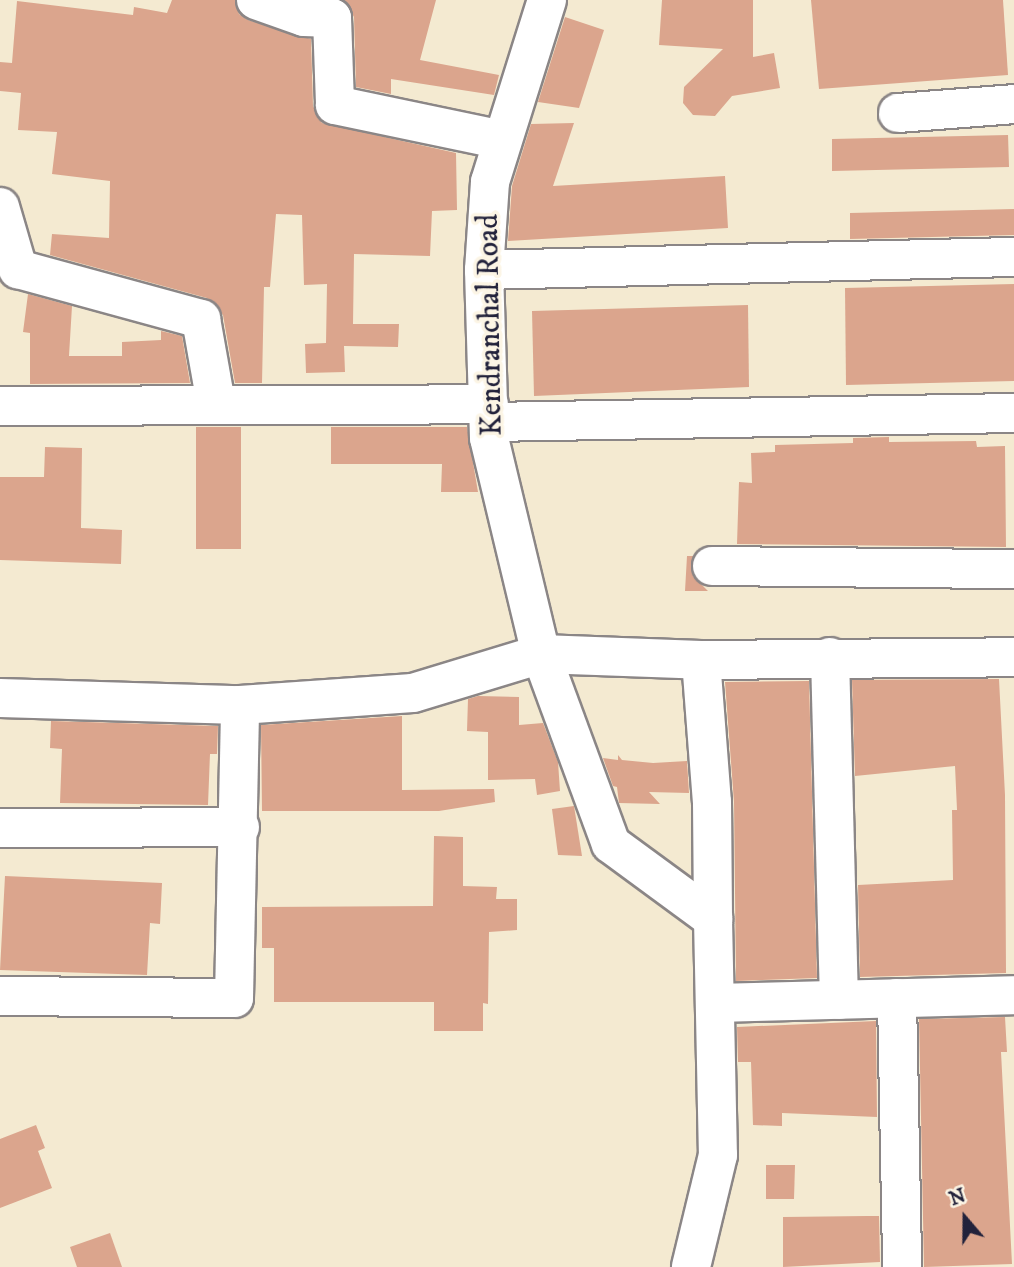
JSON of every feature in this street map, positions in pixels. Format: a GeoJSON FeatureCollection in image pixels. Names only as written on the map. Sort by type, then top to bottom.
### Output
{"type":"FeatureCollection","features":[{"type":"Feature","properties":{"kind":"street"},"geometry":{"type":"LineString","coordinates":[[256,0],[304,16],[332,18],[335,105],[502,140]]}},
{"type":"Feature","properties":{"kind":"street","name":"Kendranchal Road"},"geometry":{"type":"LineString","coordinates":[[547,0],[490,182],[484,270],[489,438],[541,654],[611,844],[713,919]]}},
{"type":"Feature","properties":{"kind":"street"},"geometry":{"type":"LineString","coordinates":[[898,113],[1014,104]]}},
{"type":"Feature","properties":{"kind":"street"},"geometry":{"type":"LineString","coordinates":[[0,207],[18,270],[201,319],[216,403]]}},
{"type":"Feature","properties":{"kind":"street"},"geometry":{"type":"LineString","coordinates":[[484,270],[1014,257]]}},
{"type":"Feature","properties":{"kind":"street"},"geometry":{"type":"LineString","coordinates":[[0,406],[216,403],[489,413],[1014,413]]}},
{"type":"Feature","properties":{"kind":"street"},"geometry":{"type":"LineString","coordinates":[[712,566],[1014,569]]}},
{"type":"Feature","properties":{"kind":"street"},"geometry":{"type":"LineString","coordinates":[[0,698],[240,705],[413,693],[541,654],[701,660],[1014,657]]}},
{"type":"Feature","properties":{"kind":"street"},"geometry":{"type":"LineString","coordinates":[[830,657],[839,1000]]}},
{"type":"Feature","properties":{"kind":"street"},"geometry":{"type":"LineString","coordinates":[[691,1267],[718,1155],[712,802],[701,660]]}},
{"type":"Feature","properties":{"kind":"street"},"geometry":{"type":"LineString","coordinates":[[0,996],[234,998],[240,827],[240,705]]}},
{"type":"Feature","properties":{"kind":"street"},"geometry":{"type":"LineString","coordinates":[[0,828],[240,827]]}},
{"type":"Feature","properties":{"kind":"street"},"geometry":{"type":"LineString","coordinates":[[716,1003],[1014,995]]}},
{"type":"Feature","properties":{"kind":"street"},"geometry":{"type":"LineString","coordinates":[[897,998],[902,1267]]}},
{"type":"Feature","properties":{"kind":"building"},"geometry":{"type":"Polygon","coordinates":[[[172,0],[235,0],[239,14],[248,20],[311,39],[313,106],[322,123],[456,153],[457,210],[432,211],[430,256],[354,254],[353,324],[399,324],[398,347],[344,346],[345,372],[306,373],[305,344],[326,343],[327,284],[304,285],[302,215],[276,214],[270,287],[264,287],[262,383],[235,383],[223,315],[207,298],[50,255],[52,234],[109,238],[110,181],[52,174],[57,132],[18,130],[21,93],[0,91],[0,62],[12,63],[17,1],[133,15],[134,7],[167,13],[172,0]]]}},
{"type":"Feature","properties":{"kind":"building"},"geometry":{"type":"Polygon","coordinates":[[[344,0],[436,0],[420,60],[499,75],[494,95],[391,79],[391,94],[356,87],[354,17],[344,0]]]}},
{"type":"Feature","properties":{"kind":"building"},"geometry":{"type":"Polygon","coordinates":[[[662,0],[753,0],[753,57],[774,53],[780,88],[732,96],[715,116],[693,115],[683,103],[684,87],[723,49],[659,45],[662,0]]]}},
{"type":"Feature","properties":{"kind":"building"},"geometry":{"type":"Polygon","coordinates":[[[811,0],[1003,0],[1008,75],[819,89],[811,0]]]}},
{"type":"Feature","properties":{"kind":"building"},"geometry":{"type":"Polygon","coordinates":[[[565,17],[604,30],[579,108],[538,102],[565,17]]]}},
{"type":"Feature","properties":{"kind":"building"},"geometry":{"type":"Polygon","coordinates":[[[574,123],[553,186],[725,176],[728,228],[508,241],[512,186],[531,124],[574,123]]]}},
{"type":"Feature","properties":{"kind":"building"},"geometry":{"type":"Polygon","coordinates":[[[1008,135],[1009,167],[832,171],[832,139],[1008,135]]]}},
{"type":"Feature","properties":{"kind":"building"},"geometry":{"type":"Polygon","coordinates":[[[1014,209],[1014,235],[850,239],[850,213],[1014,209]]]}},
{"type":"Feature","properties":{"kind":"building"},"geometry":{"type":"Polygon","coordinates":[[[1014,284],[1014,381],[846,385],[845,288],[1014,284]]]}},
{"type":"Feature","properties":{"kind":"building"},"geometry":{"type":"Polygon","coordinates":[[[28,294],[72,306],[69,356],[122,356],[122,342],[161,340],[161,331],[182,336],[190,383],[30,384],[30,333],[23,332],[28,294]]]}},
{"type":"Feature","properties":{"kind":"building"},"geometry":{"type":"Polygon","coordinates":[[[748,305],[749,387],[534,396],[532,311],[748,305]]]}},
{"type":"Feature","properties":{"kind":"building"},"geometry":{"type":"Polygon","coordinates":[[[196,427],[241,427],[241,549],[196,549],[196,427]]]}},
{"type":"Feature","properties":{"kind":"building"},"geometry":{"type":"Polygon","coordinates":[[[331,427],[467,427],[478,492],[441,492],[442,464],[331,464],[331,427]]]}},
{"type":"Feature","properties":{"kind":"building"},"geometry":{"type":"Polygon","coordinates":[[[889,437],[889,442],[976,441],[977,447],[1005,446],[1006,547],[737,544],[739,482],[752,483],[751,453],[775,452],[775,445],[853,443],[853,438],[889,437]]]}},
{"type":"Feature","properties":{"kind":"building"},"geometry":{"type":"Polygon","coordinates":[[[45,447],[82,448],[81,528],[122,530],[121,564],[0,560],[0,477],[44,477],[45,447]]]}},
{"type":"Feature","properties":{"kind":"building"},"geometry":{"type":"Polygon","coordinates":[[[687,556],[693,556],[693,576],[708,591],[685,591],[687,556]]]}},
{"type":"Feature","properties":{"kind":"building"},"geometry":{"type":"Polygon","coordinates":[[[999,679],[1005,795],[1006,973],[860,977],[858,885],[953,880],[952,810],[957,810],[955,766],[855,776],[852,680],[999,679]]]}},
{"type":"Feature","properties":{"kind":"building"},"geometry":{"type":"Polygon","coordinates":[[[809,681],[817,978],[736,981],[734,802],[725,682],[809,681]]]}},
{"type":"Feature","properties":{"kind":"building"},"geometry":{"type":"Polygon","coordinates":[[[478,696],[519,697],[519,725],[543,723],[558,762],[560,791],[537,795],[535,779],[488,780],[488,732],[467,731],[468,699],[478,696]]]}},
{"type":"Feature","properties":{"kind":"building"},"geometry":{"type":"Polygon","coordinates":[[[402,716],[402,790],[494,789],[495,802],[439,811],[262,811],[261,725],[402,716]]]}},
{"type":"Feature","properties":{"kind":"building"},"geometry":{"type":"Polygon","coordinates":[[[51,721],[218,726],[217,754],[210,754],[208,805],[60,803],[62,749],[50,748],[51,721]]]}},
{"type":"Feature","properties":{"kind":"building"},"geometry":{"type":"Polygon","coordinates":[[[618,755],[622,760],[653,763],[687,761],[689,793],[649,792],[660,804],[619,803],[617,787],[613,786],[603,758],[618,760],[618,755]]]}},
{"type":"Feature","properties":{"kind":"building"},"geometry":{"type":"Polygon","coordinates":[[[574,806],[582,856],[558,855],[552,809],[574,806]]]}},
{"type":"Feature","properties":{"kind":"building"},"geometry":{"type":"Polygon","coordinates":[[[434,836],[463,837],[463,886],[497,887],[496,899],[517,899],[517,930],[489,932],[488,1004],[483,1003],[483,1031],[434,1031],[434,1002],[274,1002],[274,948],[262,948],[262,907],[433,906],[434,836]]]}},
{"type":"Feature","properties":{"kind":"building"},"geometry":{"type":"Polygon","coordinates":[[[5,876],[162,883],[160,924],[150,923],[147,975],[0,970],[5,876]]]}},
{"type":"Feature","properties":{"kind":"building"},"geometry":{"type":"Polygon","coordinates":[[[1005,1017],[1007,1052],[1001,1052],[1012,1264],[924,1267],[919,1019],[1005,1017]]]}},
{"type":"Feature","properties":{"kind":"building"},"geometry":{"type":"Polygon","coordinates":[[[876,1021],[877,1117],[782,1113],[782,1126],[753,1125],[751,1062],[738,1062],[737,1027],[876,1021]]]}},
{"type":"Feature","properties":{"kind":"building"},"geometry":{"type":"Polygon","coordinates":[[[36,1125],[45,1148],[38,1151],[52,1188],[0,1208],[0,1139],[36,1125]]]}},
{"type":"Feature","properties":{"kind":"building"},"geometry":{"type":"Polygon","coordinates":[[[766,1165],[795,1165],[794,1199],[766,1199],[766,1165]]]}},
{"type":"Feature","properties":{"kind":"building"},"geometry":{"type":"Polygon","coordinates":[[[879,1216],[880,1262],[783,1267],[783,1217],[879,1216]]]}},
{"type":"Feature","properties":{"kind":"building"},"geometry":{"type":"Polygon","coordinates":[[[110,1233],[122,1267],[77,1267],[70,1247],[110,1233]]]}}]}
